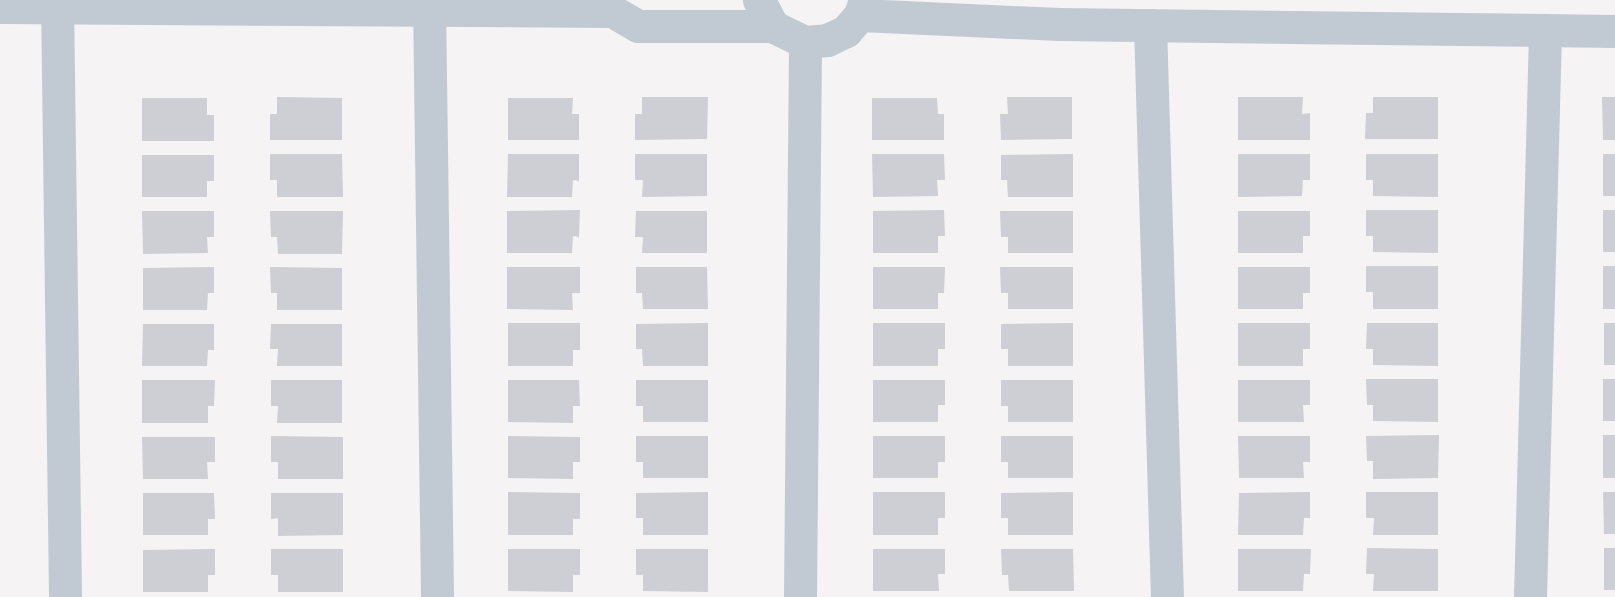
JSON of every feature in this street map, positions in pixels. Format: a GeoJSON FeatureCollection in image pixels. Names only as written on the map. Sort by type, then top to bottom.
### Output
{"type":"FeatureCollection","features":[{"type":"Feature","properties":{"kind":"street"},"geometry":{"type":"LineString","coordinates":[[57,3],[65,597]]}},
{"type":"Feature","properties":{"kind":"street"},"geometry":{"type":"LineString","coordinates":[[0,7],[57,3],[622,6],[638,27],[765,13],[805,42],[827,40],[846,31],[862,8],[1050,12],[1150,26],[1615,31]]}},
{"type":"Feature","properties":{"kind":"street"},"geometry":{"type":"LineString","coordinates":[[429,4],[437,597]]}},
{"type":"Feature","properties":{"kind":"street"},"geometry":{"type":"LineString","coordinates":[[1150,26],[1167,597]]}},
{"type":"Feature","properties":{"kind":"street"},"geometry":{"type":"LineString","coordinates":[[1530,597],[1545,30]]}},
{"type":"Feature","properties":{"kind":"street"},"geometry":{"type":"LineString","coordinates":[[800,597],[805,42]]}},
{"type":"Feature","properties":{"kind":"building"},"geometry":{"type":"Polygon","coordinates":[[[277,97],[342,98],[342,140],[270,140],[270,114],[277,114],[277,97]]]}},
{"type":"Feature","properties":{"kind":"building"},"geometry":{"type":"Polygon","coordinates":[[[642,97],[708,97],[707,139],[635,140],[635,114],[642,114],[642,97]]]}},
{"type":"Feature","properties":{"kind":"building"},"geometry":{"type":"Polygon","coordinates":[[[1007,97],[1072,97],[1072,139],[1001,140],[1000,114],[1008,114],[1007,97]]]}},
{"type":"Feature","properties":{"kind":"building"},"geometry":{"type":"Polygon","coordinates":[[[1238,97],[1303,97],[1302,114],[1310,113],[1310,140],[1238,140],[1238,97]]]}},
{"type":"Feature","properties":{"kind":"building"},"geometry":{"type":"Polygon","coordinates":[[[1373,97],[1438,97],[1438,139],[1365,139],[1366,113],[1373,113],[1373,97]]]}},
{"type":"Feature","properties":{"kind":"building"},"geometry":{"type":"Polygon","coordinates":[[[1602,97],[1615,97],[1615,140],[1603,140],[1602,97]]]}},
{"type":"Feature","properties":{"kind":"building"},"geometry":{"type":"Polygon","coordinates":[[[142,98],[207,98],[207,115],[214,115],[214,141],[142,141],[142,98]]]}},
{"type":"Feature","properties":{"kind":"building"},"geometry":{"type":"Polygon","coordinates":[[[508,98],[573,98],[572,114],[579,114],[579,140],[508,140],[508,98]]]}},
{"type":"Feature","properties":{"kind":"building"},"geometry":{"type":"Polygon","coordinates":[[[872,98],[937,98],[938,114],[944,114],[944,140],[872,140],[872,98]]]}},
{"type":"Feature","properties":{"kind":"building"},"geometry":{"type":"Polygon","coordinates":[[[270,154],[342,154],[343,197],[277,197],[277,180],[270,180],[270,154]]]}},
{"type":"Feature","properties":{"kind":"building"},"geometry":{"type":"Polygon","coordinates":[[[508,154],[579,154],[579,181],[573,180],[572,197],[507,197],[508,154]]]}},
{"type":"Feature","properties":{"kind":"building"},"geometry":{"type":"Polygon","coordinates":[[[635,154],[707,154],[707,196],[642,197],[643,180],[635,180],[635,154]]]}},
{"type":"Feature","properties":{"kind":"building"},"geometry":{"type":"Polygon","coordinates":[[[872,154],[944,154],[945,180],[937,180],[938,196],[873,197],[872,154]]]}},
{"type":"Feature","properties":{"kind":"building"},"geometry":{"type":"Polygon","coordinates":[[[1073,154],[1073,197],[1008,197],[1007,180],[1001,180],[1001,155],[1073,154]]]}},
{"type":"Feature","properties":{"kind":"building"},"geometry":{"type":"Polygon","coordinates":[[[1238,154],[1310,154],[1310,180],[1303,180],[1302,196],[1238,197],[1238,154]]]}},
{"type":"Feature","properties":{"kind":"building"},"geometry":{"type":"Polygon","coordinates":[[[1366,154],[1438,154],[1438,197],[1373,196],[1373,180],[1366,180],[1366,154]]]}},
{"type":"Feature","properties":{"kind":"building"},"geometry":{"type":"Polygon","coordinates":[[[1603,154],[1615,154],[1615,196],[1603,196],[1603,154]]]}},
{"type":"Feature","properties":{"kind":"building"},"geometry":{"type":"Polygon","coordinates":[[[142,155],[214,155],[214,181],[207,181],[207,197],[142,197],[142,155]]]}},
{"type":"Feature","properties":{"kind":"building"},"geometry":{"type":"Polygon","coordinates":[[[580,210],[579,237],[573,236],[572,253],[507,253],[507,211],[580,210]]]}},
{"type":"Feature","properties":{"kind":"building"},"geometry":{"type":"Polygon","coordinates":[[[944,210],[945,236],[938,236],[938,253],[873,253],[873,211],[944,210]]]}},
{"type":"Feature","properties":{"kind":"building"},"geometry":{"type":"Polygon","coordinates":[[[1366,210],[1438,210],[1438,253],[1373,252],[1373,236],[1366,236],[1366,210]]]}},
{"type":"Feature","properties":{"kind":"building"},"geometry":{"type":"Polygon","coordinates":[[[1603,210],[1615,210],[1615,252],[1603,252],[1603,210]]]}},
{"type":"Feature","properties":{"kind":"building"},"geometry":{"type":"Polygon","coordinates":[[[142,211],[214,211],[214,237],[207,237],[208,253],[143,254],[142,211]]]}},
{"type":"Feature","properties":{"kind":"building"},"geometry":{"type":"Polygon","coordinates":[[[270,211],[343,211],[342,254],[278,254],[277,237],[271,237],[270,211]]]}},
{"type":"Feature","properties":{"kind":"building"},"geometry":{"type":"Polygon","coordinates":[[[636,211],[707,211],[707,253],[642,253],[643,237],[635,237],[636,211]]]}},
{"type":"Feature","properties":{"kind":"building"},"geometry":{"type":"Polygon","coordinates":[[[1000,211],[1073,211],[1073,253],[1008,253],[1008,237],[1001,237],[1000,211]]]}},
{"type":"Feature","properties":{"kind":"building"},"geometry":{"type":"Polygon","coordinates":[[[1238,211],[1310,211],[1310,236],[1303,236],[1303,253],[1238,253],[1238,211]]]}},
{"type":"Feature","properties":{"kind":"building"},"geometry":{"type":"Polygon","coordinates":[[[1366,266],[1438,266],[1438,309],[1373,309],[1373,292],[1366,292],[1366,266]]]}},
{"type":"Feature","properties":{"kind":"building"},"geometry":{"type":"Polygon","coordinates":[[[1603,266],[1615,266],[1615,309],[1603,309],[1603,266]]]}},
{"type":"Feature","properties":{"kind":"building"},"geometry":{"type":"Polygon","coordinates":[[[214,267],[214,293],[208,293],[207,310],[143,310],[143,268],[214,267]]]}},
{"type":"Feature","properties":{"kind":"building"},"geometry":{"type":"Polygon","coordinates":[[[270,267],[342,268],[342,310],[277,310],[277,293],[271,293],[270,267]]]}},
{"type":"Feature","properties":{"kind":"building"},"geometry":{"type":"Polygon","coordinates":[[[507,267],[580,267],[580,293],[572,293],[573,310],[507,309],[507,267]]]}},
{"type":"Feature","properties":{"kind":"building"},"geometry":{"type":"Polygon","coordinates":[[[636,267],[707,267],[708,309],[643,309],[642,293],[636,293],[636,267]]]}},
{"type":"Feature","properties":{"kind":"building"},"geometry":{"type":"Polygon","coordinates":[[[873,267],[945,267],[944,293],[938,293],[938,309],[873,309],[873,267]]]}},
{"type":"Feature","properties":{"kind":"building"},"geometry":{"type":"Polygon","coordinates":[[[1000,267],[1073,267],[1073,309],[1008,309],[1008,293],[1001,293],[1000,267]]]}},
{"type":"Feature","properties":{"kind":"building"},"geometry":{"type":"Polygon","coordinates":[[[1238,267],[1310,267],[1310,293],[1303,293],[1303,309],[1238,309],[1238,267]]]}},
{"type":"Feature","properties":{"kind":"building"},"geometry":{"type":"Polygon","coordinates":[[[508,323],[580,323],[580,350],[573,350],[573,366],[508,366],[508,323]]]}},
{"type":"Feature","properties":{"kind":"building"},"geometry":{"type":"Polygon","coordinates":[[[708,323],[708,366],[643,366],[642,349],[636,349],[636,324],[708,323]]]}},
{"type":"Feature","properties":{"kind":"building"},"geometry":{"type":"Polygon","coordinates":[[[873,323],[945,323],[945,349],[938,349],[938,366],[873,366],[873,323]]]}},
{"type":"Feature","properties":{"kind":"building"},"geometry":{"type":"Polygon","coordinates":[[[1073,323],[1073,366],[1008,366],[1008,349],[1001,349],[1001,324],[1073,323]]]}},
{"type":"Feature","properties":{"kind":"building"},"geometry":{"type":"Polygon","coordinates":[[[1238,323],[1310,323],[1310,349],[1303,349],[1303,366],[1238,366],[1238,323]]]}},
{"type":"Feature","properties":{"kind":"building"},"geometry":{"type":"Polygon","coordinates":[[[1367,323],[1438,323],[1438,366],[1373,365],[1373,349],[1366,349],[1367,323]]]}},
{"type":"Feature","properties":{"kind":"building"},"geometry":{"type":"Polygon","coordinates":[[[1604,323],[1615,323],[1615,365],[1604,365],[1604,323]]]}},
{"type":"Feature","properties":{"kind":"building"},"geometry":{"type":"Polygon","coordinates":[[[143,324],[214,324],[214,350],[208,350],[207,366],[142,366],[143,324]]]}},
{"type":"Feature","properties":{"kind":"building"},"geometry":{"type":"Polygon","coordinates":[[[271,324],[342,324],[342,366],[277,366],[278,349],[270,349],[271,324]]]}},
{"type":"Feature","properties":{"kind":"building"},"geometry":{"type":"Polygon","coordinates":[[[1366,379],[1438,379],[1438,422],[1373,421],[1373,405],[1367,405],[1366,379]]]}},
{"type":"Feature","properties":{"kind":"building"},"geometry":{"type":"Polygon","coordinates":[[[1603,379],[1615,379],[1615,421],[1603,421],[1603,379]]]}},
{"type":"Feature","properties":{"kind":"building"},"geometry":{"type":"Polygon","coordinates":[[[142,380],[215,380],[214,406],[208,406],[208,423],[142,423],[142,380]]]}},
{"type":"Feature","properties":{"kind":"building"},"geometry":{"type":"Polygon","coordinates":[[[271,380],[342,380],[342,423],[277,423],[278,406],[271,406],[271,380]]]}},
{"type":"Feature","properties":{"kind":"building"},"geometry":{"type":"Polygon","coordinates":[[[508,380],[579,380],[580,406],[573,406],[573,423],[508,422],[508,380]]]}},
{"type":"Feature","properties":{"kind":"building"},"geometry":{"type":"Polygon","coordinates":[[[636,380],[708,380],[708,422],[643,422],[643,406],[636,406],[636,380]]]}},
{"type":"Feature","properties":{"kind":"building"},"geometry":{"type":"Polygon","coordinates":[[[873,380],[945,380],[945,405],[938,405],[938,422],[873,422],[873,380]]]}},
{"type":"Feature","properties":{"kind":"building"},"geometry":{"type":"Polygon","coordinates":[[[1001,380],[1073,380],[1073,422],[1008,422],[1008,406],[1001,406],[1001,380]]]}},
{"type":"Feature","properties":{"kind":"building"},"geometry":{"type":"Polygon","coordinates":[[[1238,380],[1310,380],[1310,405],[1303,405],[1304,422],[1238,422],[1238,380]]]}},
{"type":"Feature","properties":{"kind":"building"},"geometry":{"type":"Polygon","coordinates":[[[1439,435],[1438,478],[1373,479],[1373,461],[1367,461],[1366,436],[1439,435]]]}},
{"type":"Feature","properties":{"kind":"building"},"geometry":{"type":"Polygon","coordinates":[[[1603,435],[1615,435],[1615,478],[1603,478],[1603,435]]]}},
{"type":"Feature","properties":{"kind":"building"},"geometry":{"type":"Polygon","coordinates":[[[271,436],[343,437],[343,479],[278,479],[278,462],[271,462],[271,436]]]}},
{"type":"Feature","properties":{"kind":"building"},"geometry":{"type":"Polygon","coordinates":[[[508,436],[580,437],[580,462],[573,462],[573,479],[508,478],[508,436]]]}},
{"type":"Feature","properties":{"kind":"building"},"geometry":{"type":"Polygon","coordinates":[[[636,436],[708,436],[708,478],[643,478],[643,462],[636,462],[636,436]]]}},
{"type":"Feature","properties":{"kind":"building"},"geometry":{"type":"Polygon","coordinates":[[[873,436],[945,436],[945,462],[938,462],[938,478],[873,478],[873,436]]]}},
{"type":"Feature","properties":{"kind":"building"},"geometry":{"type":"Polygon","coordinates":[[[1001,436],[1073,436],[1073,478],[1008,478],[1008,462],[1001,462],[1001,436]]]}},
{"type":"Feature","properties":{"kind":"building"},"geometry":{"type":"Polygon","coordinates":[[[1238,436],[1310,436],[1310,462],[1303,462],[1304,478],[1239,478],[1238,436]]]}},
{"type":"Feature","properties":{"kind":"building"},"geometry":{"type":"Polygon","coordinates":[[[142,437],[215,437],[215,462],[207,462],[208,479],[143,479],[142,437]]]}},
{"type":"Feature","properties":{"kind":"building"},"geometry":{"type":"Polygon","coordinates":[[[508,492],[580,493],[580,519],[573,519],[573,535],[508,535],[508,492]]]}},
{"type":"Feature","properties":{"kind":"building"},"geometry":{"type":"Polygon","coordinates":[[[708,492],[708,535],[643,535],[643,518],[636,518],[636,493],[708,492]]]}},
{"type":"Feature","properties":{"kind":"building"},"geometry":{"type":"Polygon","coordinates":[[[873,492],[945,492],[945,518],[938,518],[938,535],[873,535],[873,492]]]}},
{"type":"Feature","properties":{"kind":"building"},"geometry":{"type":"Polygon","coordinates":[[[1073,492],[1073,535],[1008,535],[1008,518],[1001,518],[1001,493],[1073,492]]]}},
{"type":"Feature","properties":{"kind":"building"},"geometry":{"type":"Polygon","coordinates":[[[1310,492],[1310,518],[1304,518],[1303,535],[1238,535],[1239,493],[1310,492]]]}},
{"type":"Feature","properties":{"kind":"building"},"geometry":{"type":"Polygon","coordinates":[[[1366,492],[1438,492],[1438,535],[1373,535],[1374,518],[1366,518],[1366,492]]]}},
{"type":"Feature","properties":{"kind":"building"},"geometry":{"type":"Polygon","coordinates":[[[1603,492],[1615,492],[1615,534],[1604,534],[1603,492]]]}},
{"type":"Feature","properties":{"kind":"building"},"geometry":{"type":"Polygon","coordinates":[[[143,493],[214,493],[215,519],[208,519],[208,535],[143,535],[143,493]]]}},
{"type":"Feature","properties":{"kind":"building"},"geometry":{"type":"Polygon","coordinates":[[[271,493],[343,493],[343,535],[278,536],[278,518],[271,519],[271,493]]]}},
{"type":"Feature","properties":{"kind":"building"},"geometry":{"type":"Polygon","coordinates":[[[1367,548],[1438,549],[1438,591],[1373,591],[1374,574],[1366,574],[1367,548]]]}},
{"type":"Feature","properties":{"kind":"building"},"geometry":{"type":"Polygon","coordinates":[[[1604,548],[1615,548],[1615,590],[1604,590],[1604,548]]]}},
{"type":"Feature","properties":{"kind":"building"},"geometry":{"type":"Polygon","coordinates":[[[215,549],[215,575],[208,575],[208,592],[143,592],[143,550],[215,549]]]}},
{"type":"Feature","properties":{"kind":"building"},"geometry":{"type":"Polygon","coordinates":[[[271,549],[343,549],[343,592],[278,592],[278,575],[271,575],[271,549]]]}},
{"type":"Feature","properties":{"kind":"building"},"geometry":{"type":"Polygon","coordinates":[[[508,549],[580,549],[580,575],[573,575],[573,592],[508,591],[508,549]]]}},
{"type":"Feature","properties":{"kind":"building"},"geometry":{"type":"Polygon","coordinates":[[[636,549],[708,549],[708,592],[643,591],[643,575],[636,575],[636,549]]]}},
{"type":"Feature","properties":{"kind":"building"},"geometry":{"type":"Polygon","coordinates":[[[873,549],[945,549],[945,574],[938,574],[939,591],[873,591],[873,549]]]}},
{"type":"Feature","properties":{"kind":"building"},"geometry":{"type":"Polygon","coordinates":[[[1001,549],[1073,549],[1074,591],[1009,591],[1008,575],[1002,575],[1001,549]]]}},
{"type":"Feature","properties":{"kind":"building"},"geometry":{"type":"Polygon","coordinates":[[[1238,549],[1311,549],[1310,574],[1304,574],[1303,591],[1238,591],[1238,549]]]}}]}
